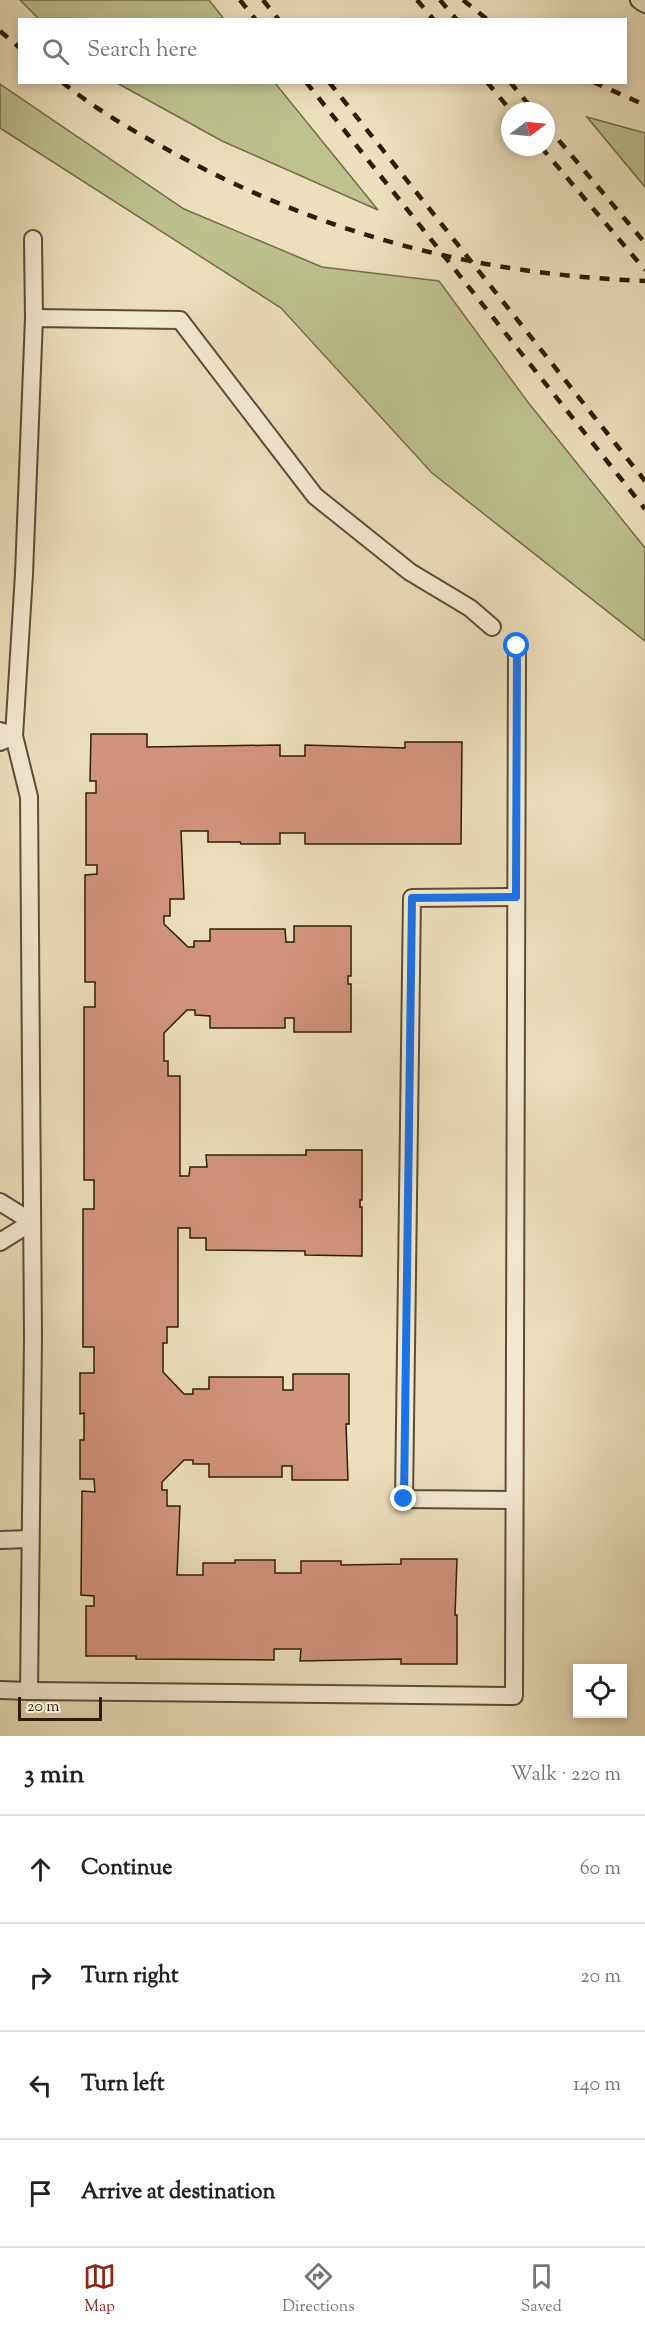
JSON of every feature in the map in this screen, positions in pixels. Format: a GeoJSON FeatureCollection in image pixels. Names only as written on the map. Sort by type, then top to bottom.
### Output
{"type":"FeatureCollection","features":[{"type":"Feature","properties":{"kind":"lane"},"geometry":{"type":"LineString","coordinates":[[639,0],[645,4]]}},
{"type":"Feature","properties":{"kind":"lane"},"geometry":{"type":"LineString","coordinates":[[28,1691],[32,1222],[29,797],[5,736],[24,574],[33,318],[33,239]]}},
{"type":"Feature","properties":{"kind":"lane"},"geometry":{"type":"LineString","coordinates":[[33,318],[180,321],[315,496],[410,572],[470,608],[492,627]]}},
{"type":"Feature","properties":{"kind":"lane"},"geometry":{"type":"LineString","coordinates":[[0,1690],[514,1696],[517,646]]}},
{"type":"Feature","properties":{"kind":"lane"},"geometry":{"type":"LineString","coordinates":[[514,1500],[404,1499],[412,898],[516,897]]}},
{"type":"Feature","properties":{"kind":"lane"},"geometry":{"type":"LineString","coordinates":[[0,1202],[32,1222]]}},
{"type":"Feature","properties":{"kind":"lane"},"geometry":{"type":"LineString","coordinates":[[0,1242],[32,1222]]}},
{"type":"Feature","properties":{"kind":"lane"},"geometry":{"type":"LineString","coordinates":[[0,1540],[30,1539]]}},
{"type":"Feature","properties":{"kind":"green space"},"geometry":{"type":"Polygon","coordinates":[[[20,0],[209,0],[223,18],[38,18],[20,0]]]}},
{"type":"Feature","properties":{"kind":"green space"},"geometry":{"type":"Polygon","coordinates":[[[0,84],[184,209],[322,267],[439,281],[527,401],[645,548],[645,641],[432,473],[281,308],[0,128],[0,84]]]}},
{"type":"Feature","properties":{"kind":"green space"},"geometry":{"type":"Polygon","coordinates":[[[119,84],[276,84],[378,210],[222,141],[119,84]]]}},
{"type":"Feature","properties":{"kind":"green space"},"geometry":{"type":"Polygon","coordinates":[[[587,117],[645,133],[645,187],[587,117]]]}},
{"type":"Feature","properties":{"kind":"building"},"geometry":{"type":"Polygon","coordinates":[[[91,734],[147,734],[147,747],[280,745],[280,756],[305,756],[305,745],[405,748],[405,742],[462,742],[461,844],[305,844],[305,833],[280,833],[280,844],[241,844],[240,842],[208,842],[208,831],[181,831],[184,899],[170,899],[170,916],[164,916],[164,924],[188,947],[194,947],[194,941],[210,941],[210,929],[285,929],[286,942],[294,942],[294,926],[351,926],[351,976],[348,976],[348,984],[351,984],[351,1032],[294,1032],[294,1018],[285,1018],[285,1028],[210,1028],[210,1016],[195,1015],[195,1010],[187,1010],[164,1033],[164,1061],[168,1061],[168,1076],[180,1076],[180,1176],[189,1176],[190,1167],[207,1167],[206,1155],[306,1155],[306,1150],[362,1150],[360,1207],[362,1207],[362,1256],[305,1255],[305,1251],[206,1250],[206,1238],[190,1238],[190,1228],[178,1228],[178,1327],[167,1327],[167,1343],[163,1343],[163,1372],[184,1394],[193,1394],[193,1389],[209,1389],[209,1377],[283,1377],[283,1390],[293,1390],[293,1374],[349,1374],[349,1424],[346,1424],[348,1480],[292,1480],[292,1466],[282,1466],[282,1477],[209,1477],[209,1464],[193,1464],[193,1460],[184,1460],[162,1482],[162,1490],[167,1490],[167,1506],[180,1506],[177,1575],[203,1575],[203,1563],[235,1563],[235,1560],[275,1560],[275,1573],[301,1573],[301,1561],[341,1561],[341,1565],[401,1564],[401,1559],[457,1559],[455,1615],[457,1615],[457,1664],[401,1664],[401,1659],[300,1661],[301,1649],[274,1649],[274,1660],[136,1659],[136,1656],[86,1656],[86,1606],[94,1606],[94,1596],[81,1595],[82,1491],[95,1492],[94,1479],[80,1479],[80,1440],[84,1440],[84,1413],[80,1414],[80,1373],[94,1373],[94,1347],[83,1347],[83,1209],[94,1209],[94,1180],[84,1180],[84,1007],[95,1007],[95,982],[85,982],[85,875],[97,874],[97,865],[86,865],[86,793],[96,793],[96,781],[90,781],[91,734]]]}},
{"type":"Feature","properties":{"kind":"railway"},"geometry":{"type":"LineString","coordinates":[[240,0],[254,18]]}},
{"type":"Feature","properties":{"kind":"railway"},"geometry":{"type":"LineString","coordinates":[[263,0],[277,18]]}},
{"type":"Feature","properties":{"kind":"railway"},"geometry":{"type":"LineString","coordinates":[[417,0],[432,18]]}},
{"type":"Feature","properties":{"kind":"railway"},"geometry":{"type":"LineString","coordinates":[[440,0],[455,18]]}},
{"type":"Feature","properties":{"kind":"railway"},"geometry":{"type":"LineString","coordinates":[[463,0],[486,18]]}},
{"type":"Feature","properties":{"kind":"railway"},"geometry":{"type":"LineString","coordinates":[[0,31],[18,46]]}},
{"type":"Feature","properties":{"kind":"railway"},"geometry":{"type":"LineString","coordinates":[[65,84],[115,119],[170,151],[227,180],[341,227],[459,259],[581,277],[645,281]]}},
{"type":"Feature","properties":{"kind":"railway"},"geometry":{"type":"LineString","coordinates":[[308,84],[645,509]]}},
{"type":"Feature","properties":{"kind":"railway"},"geometry":{"type":"LineString","coordinates":[[331,84],[645,481]]}},
{"type":"Feature","properties":{"kind":"railway"},"geometry":{"type":"LineString","coordinates":[[489,84],[504,102]]}},
{"type":"Feature","properties":{"kind":"railway"},"geometry":{"type":"LineString","coordinates":[[512,84],[527,102]]}},
{"type":"Feature","properties":{"kind":"railway"},"geometry":{"type":"LineString","coordinates":[[598,84],[645,105]]}},
{"type":"Feature","properties":{"kind":"railway"},"geometry":{"type":"LineString","coordinates":[[555,136],[645,243]]}},
{"type":"Feature","properties":{"kind":"railway"},"geometry":{"type":"LineString","coordinates":[[549,156],[645,270]]}},
{"type":"Feature","properties":{"kind":"route"},"geometry":{"type":"LineString","coordinates":[[404,1499],[412,898],[516,897],[517,646]]}}]}
